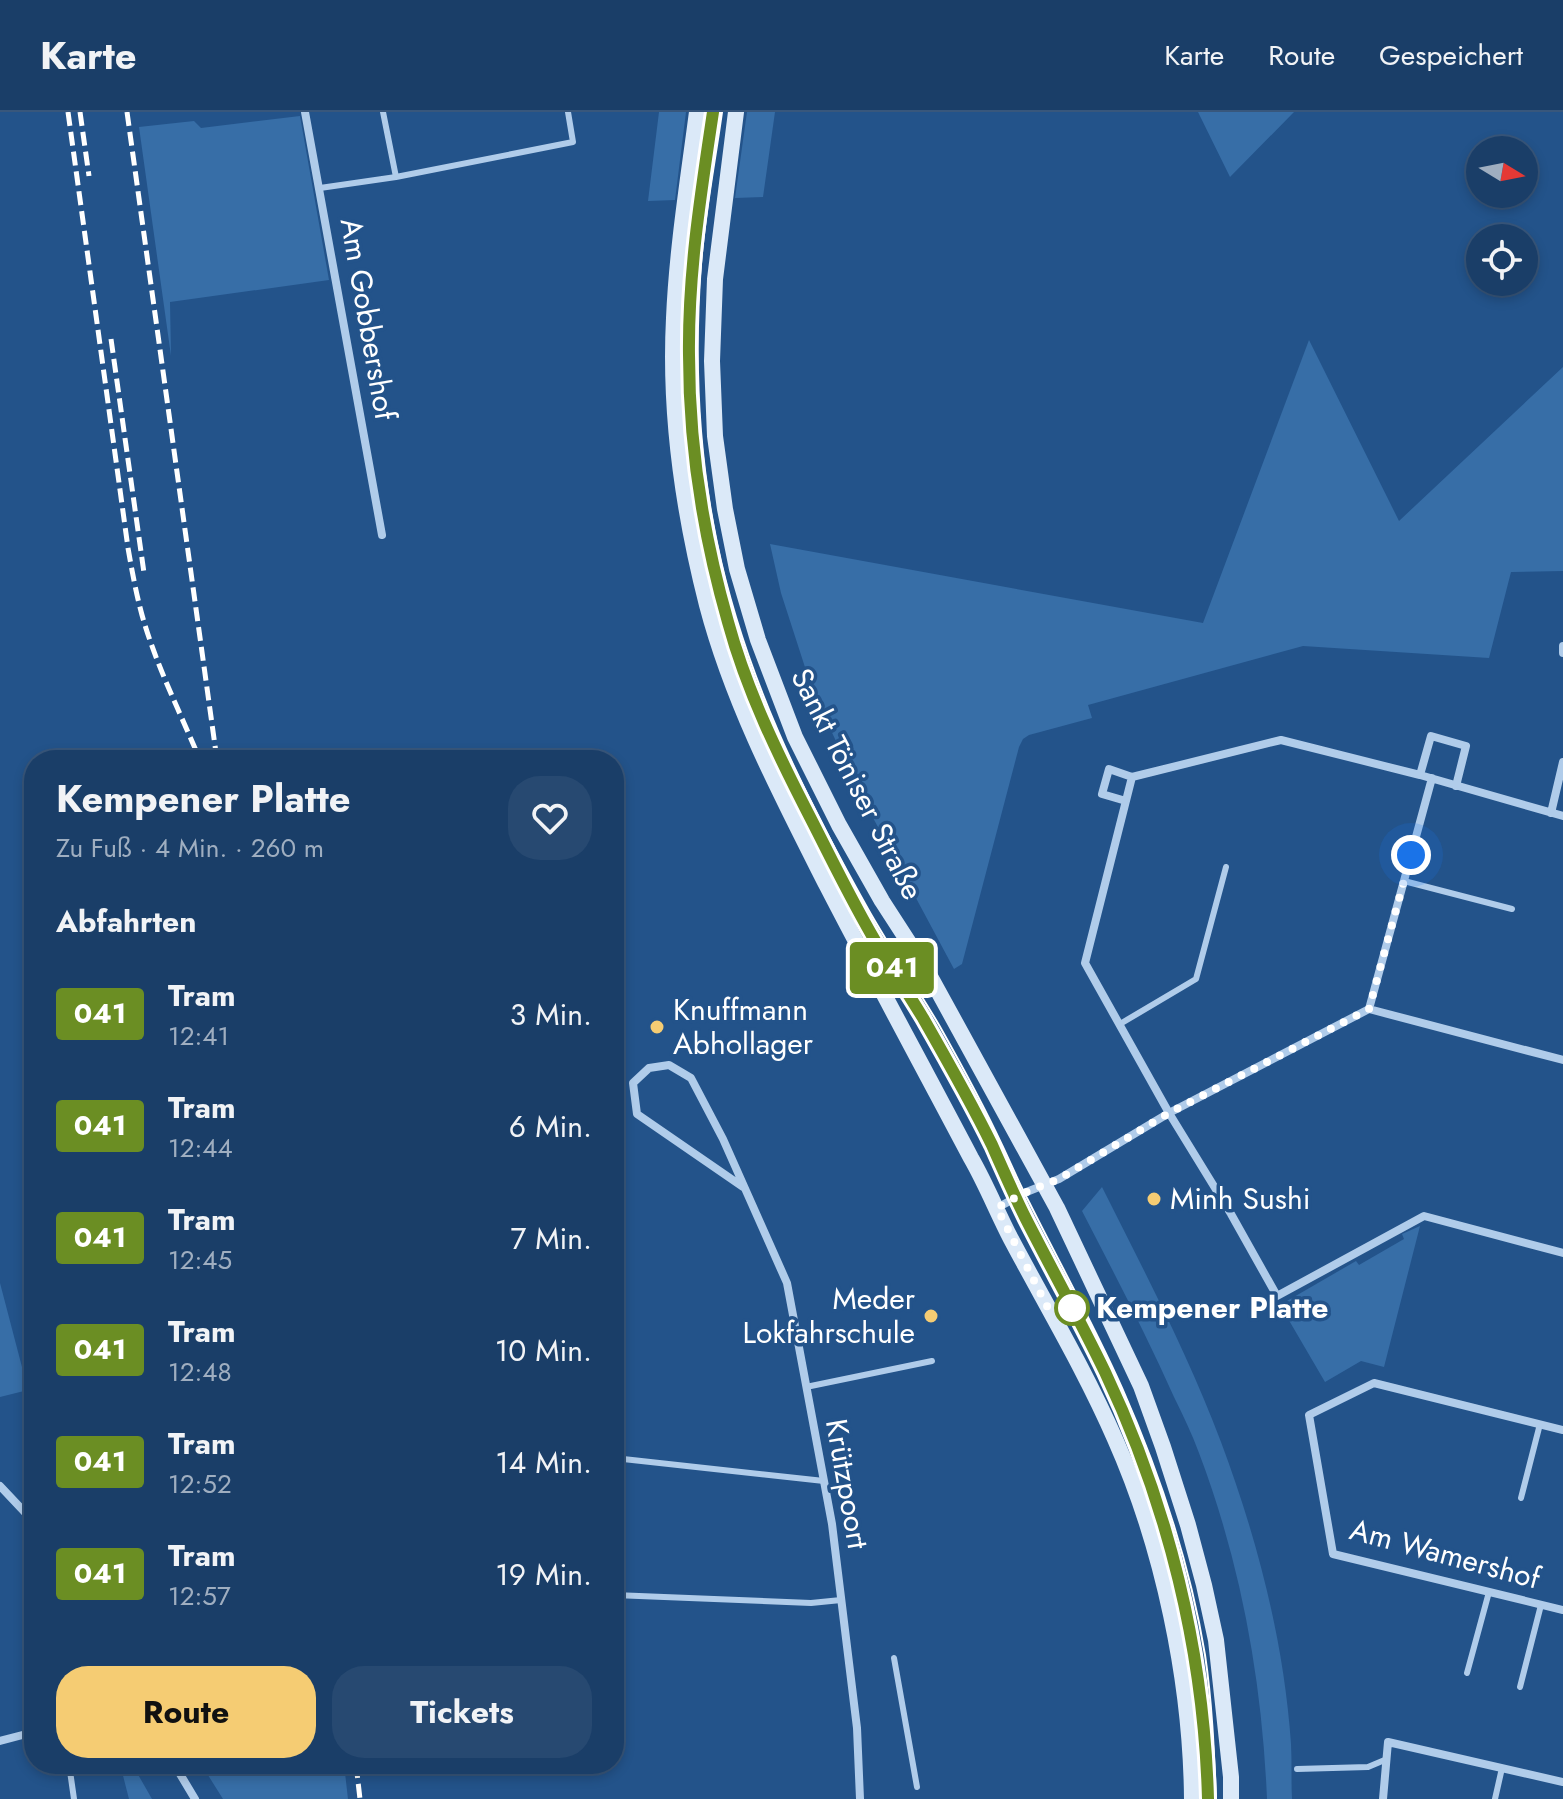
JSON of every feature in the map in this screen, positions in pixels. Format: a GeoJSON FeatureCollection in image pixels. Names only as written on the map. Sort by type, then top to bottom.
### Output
{"type":"FeatureCollection","features":[{"type":"Feature","properties":{"kind":"main road"},"geometry":{"type":"LineString","coordinates":[[697,112],[677,269],[674,378],[682,485],[707,606],[735,692],[758,748],[1114,1437],[1134,1484],[1166,1593],[1177,1643],[1185,1695],[1192,1799]]}},
{"type":"Feature","properties":{"kind":"main road","name":"Sankt Töniser Straße"},"geometry":{"type":"LineString","coordinates":[[736,112],[715,279],[712,361],[715,436],[737,569],[770,675],[801,750],[839,825],[882,901],[926,969],[1057,1208],[1141,1386],[1188,1525],[1216,1640],[1231,1799]]}},
{"type":"Feature","properties":{"kind":"street","name":"Am Gobbershof"},"geometry":{"type":"LineString","coordinates":[[305,112],[382,535]]}},
{"type":"Feature","properties":{"kind":"street"},"geometry":{"type":"LineString","coordinates":[[1563,646],[1563,653]]}},
{"type":"Feature","properties":{"kind":"street"},"geometry":{"type":"LineString","coordinates":[[1420,775],[1431,736],[1466,746],[1456,786]]}},
{"type":"Feature","properties":{"kind":"street"},"geometry":{"type":"LineString","coordinates":[[1126,801],[1102,794],[1109,769],[1132,777],[1281,740],[1432,778],[1563,816]]}},
{"type":"Feature","properties":{"kind":"street"},"geometry":{"type":"LineString","coordinates":[[1551,813],[1563,762]]}},
{"type":"Feature","properties":{"kind":"street"},"geometry":{"type":"LineString","coordinates":[[1132,777],[1085,963],[1277,1296],[1424,1216],[1563,1253]]}},
{"type":"Feature","properties":{"kind":"street"},"geometry":{"type":"LineString","coordinates":[[1369,1009],[1432,778]]}},
{"type":"Feature","properties":{"kind":"street"},"geometry":{"type":"LineString","coordinates":[[997,1208],[1059,1179],[1169,1113],[1369,1009],[1563,1060]]}},
{"type":"Feature","properties":{"kind":"street","name":"Krützpoort"},"geometry":{"type":"LineString","coordinates":[[743,1187],[637,1114],[633,1083],[649,1068],[669,1065],[691,1078],[723,1139],[787,1283],[832,1524],[857,1728],[860,1799]]}},
{"type":"Feature","properties":{"kind":"street","name":"Am Wamershof"},"geometry":{"type":"LineString","coordinates":[[1563,1430],[1374,1383],[1309,1415],[1333,1554],[1563,1610]]}},
{"type":"Feature","properties":{"kind":"street"},"geometry":{"type":"LineString","coordinates":[[0,1486],[24,1511]]}},
{"type":"Feature","properties":{"kind":"street"},"geometry":{"type":"LineString","coordinates":[[0,1741],[24,1735]]}},
{"type":"Feature","properties":{"kind":"street"},"geometry":{"type":"LineString","coordinates":[[1383,1799],[1388,1742],[1563,1782]]}},
{"type":"Feature","properties":{"kind":"street"},"geometry":{"type":"LineString","coordinates":[[180,1774],[195,1799]]}},
{"type":"Feature","properties":{"kind":"lane"},"geometry":{"type":"LineString","coordinates":[[383,112],[396,177]]}},
{"type":"Feature","properties":{"kind":"lane"},"geometry":{"type":"LineString","coordinates":[[320,188],[396,177],[573,142],[568,112]]}},
{"type":"Feature","properties":{"kind":"lane"},"geometry":{"type":"LineString","coordinates":[[1120,1024],[1196,979],[1226,867]]}},
{"type":"Feature","properties":{"kind":"lane"},"geometry":{"type":"LineString","coordinates":[[1404,881],[1512,909]]}},
{"type":"Feature","properties":{"kind":"lane"},"geometry":{"type":"LineString","coordinates":[[806,1387],[932,1361]]}},
{"type":"Feature","properties":{"kind":"lane"},"geometry":{"type":"LineString","coordinates":[[1521,1498],[1540,1424]]}},
{"type":"Feature","properties":{"kind":"lane"},"geometry":{"type":"LineString","coordinates":[[624,1459],[824,1481]]}},
{"type":"Feature","properties":{"kind":"lane"},"geometry":{"type":"LineString","coordinates":[[1467,1673],[1489,1592]]}},
{"type":"Feature","properties":{"kind":"lane"},"geometry":{"type":"LineString","coordinates":[[624,1595],[811,1603],[841,1600]]}},
{"type":"Feature","properties":{"kind":"lane"},"geometry":{"type":"LineString","coordinates":[[1520,1687],[1541,1605]]}},
{"type":"Feature","properties":{"kind":"lane"},"geometry":{"type":"LineString","coordinates":[[894,1658],[917,1787]]}},
{"type":"Feature","properties":{"kind":"lane"},"geometry":{"type":"LineString","coordinates":[[1297,1769],[1368,1767],[1387,1759]]}},
{"type":"Feature","properties":{"kind":"lane"},"geometry":{"type":"LineString","coordinates":[[1495,1799],[1502,1768]]}},
{"type":"Feature","properties":{"kind":"lane"},"geometry":{"type":"LineString","coordinates":[[70,1774],[74,1799]]}},
{"type":"Feature","properties":{"kind":"shaded area"},"geometry":{"type":"Polygon","coordinates":[[[659,112],[686,112],[675,200],[648,201],[659,112]]]}},
{"type":"Feature","properties":{"kind":"shaded area"},"geometry":{"type":"Polygon","coordinates":[[[747,112],[775,112],[763,197],[735,198],[747,112]]]}},
{"type":"Feature","properties":{"kind":"shaded area"},"geometry":{"type":"Polygon","coordinates":[[[1198,112],[1294,112],[1230,177],[1198,112]]]}},
{"type":"Feature","properties":{"kind":"shaded area"},"geometry":{"type":"Polygon","coordinates":[[[300,116],[329,280],[170,302],[171,356],[139,127],[194,121],[201,128],[300,116]]]}},
{"type":"Feature","properties":{"kind":"shaded area"},"geometry":{"type":"Polygon","coordinates":[[[1309,340],[1399,521],[1563,367],[1563,571],[1511,572],[1489,658],[1303,646],[1088,705],[1092,718],[1029,735],[1019,747],[962,964],[954,969],[864,801],[813,692],[781,593],[770,544],[1203,623],[1309,340]]]}},
{"type":"Feature","properties":{"kind":"shaded area"},"geometry":{"type":"Polygon","coordinates":[[[1102,1187],[1194,1377],[1246,1515],[1267,1590],[1282,1667],[1291,1744],[1292,1799],[1267,1799],[1260,1710],[1247,1623],[1227,1537],[1199,1453],[1130,1304],[1082,1211],[1102,1187]]]}},
{"type":"Feature","properties":{"kind":"shaded area"},"geometry":{"type":"Polygon","coordinates":[[[1420,1226],[1384,1367],[1361,1361],[1325,1382],[1280,1305],[1356,1261],[1359,1265],[1404,1239],[1402,1234],[1420,1226]]]}},
{"type":"Feature","properties":{"kind":"shaded area"},"geometry":{"type":"Polygon","coordinates":[[[0,1283],[24,1375],[24,1391],[0,1397],[0,1283]]]}},
{"type":"Feature","properties":{"kind":"shaded area"},"geometry":{"type":"Polygon","coordinates":[[[123,1774],[138,1774],[152,1799],[129,1799],[123,1774]]]}},
{"type":"Feature","properties":{"kind":"shaded area"},"geometry":{"type":"Polygon","coordinates":[[[207,1774],[345,1774],[348,1799],[223,1799],[207,1774]]]}},
{"type":"Feature","properties":{"kind":"tram line","name":"041"},"geometry":{"type":"LineString","coordinates":[[713,112],[691,291],[689,352],[697,477],[708,547],[728,625],[746,680],[774,748],[878,947],[935,1039],[991,1143],[1015,1198],[1106,1374],[1129,1429],[1150,1484],[1185,1600],[1205,1733],[1208,1799]]}},
{"type":"Feature","properties":{"kind":"tram line"},"geometry":{"type":"LineString","coordinates":[[722,112],[703,245],[698,369],[706,474],[717,543],[729,592],[760,686],[799,777],[868,909],[980,1099],[1136,1420],[1172,1519],[1199,1621],[1209,1691],[1216,1799]]}},
{"type":"Feature","properties":{"kind":"railway"},"geometry":{"type":"LineString","coordinates":[[68,112],[134,582],[154,652],[196,750]]}},
{"type":"Feature","properties":{"kind":"railway"},"geometry":{"type":"LineString","coordinates":[[80,112],[89,176]]}},
{"type":"Feature","properties":{"kind":"railway"},"geometry":{"type":"LineString","coordinates":[[127,112],[216,750]]}},
{"type":"Feature","properties":{"kind":"railway"},"geometry":{"type":"LineString","coordinates":[[111,339],[144,573]]}},
{"type":"Feature","properties":{"kind":"railway"},"geometry":{"type":"LineString","coordinates":[[357,1774],[360,1799]]}},
{"type":"Feature","properties":{"kind":"place","name":"Knuffmann Abhollager"},"geometry":{"type":"Point","coordinates":[657,1027]}},
{"type":"Feature","properties":{"kind":"place","name":"Minh Sushi"},"geometry":{"type":"Point","coordinates":[1154,1199]}},
{"type":"Feature","properties":{"kind":"place","name":"Kempener Platte"},"geometry":{"type":"Point","coordinates":[1072,1308]}},
{"type":"Feature","properties":{"kind":"place","name":"Meder Lokfahrschule"},"geometry":{"type":"Point","coordinates":[931,1316]}},
{"type":"Feature","properties":{"kind":"route"},"geometry":{"type":"LineString","coordinates":[[1072,1308],[1050,1312],[997,1208],[1059,1179],[1169,1113],[1369,1009],[1411,855]]}}]}
